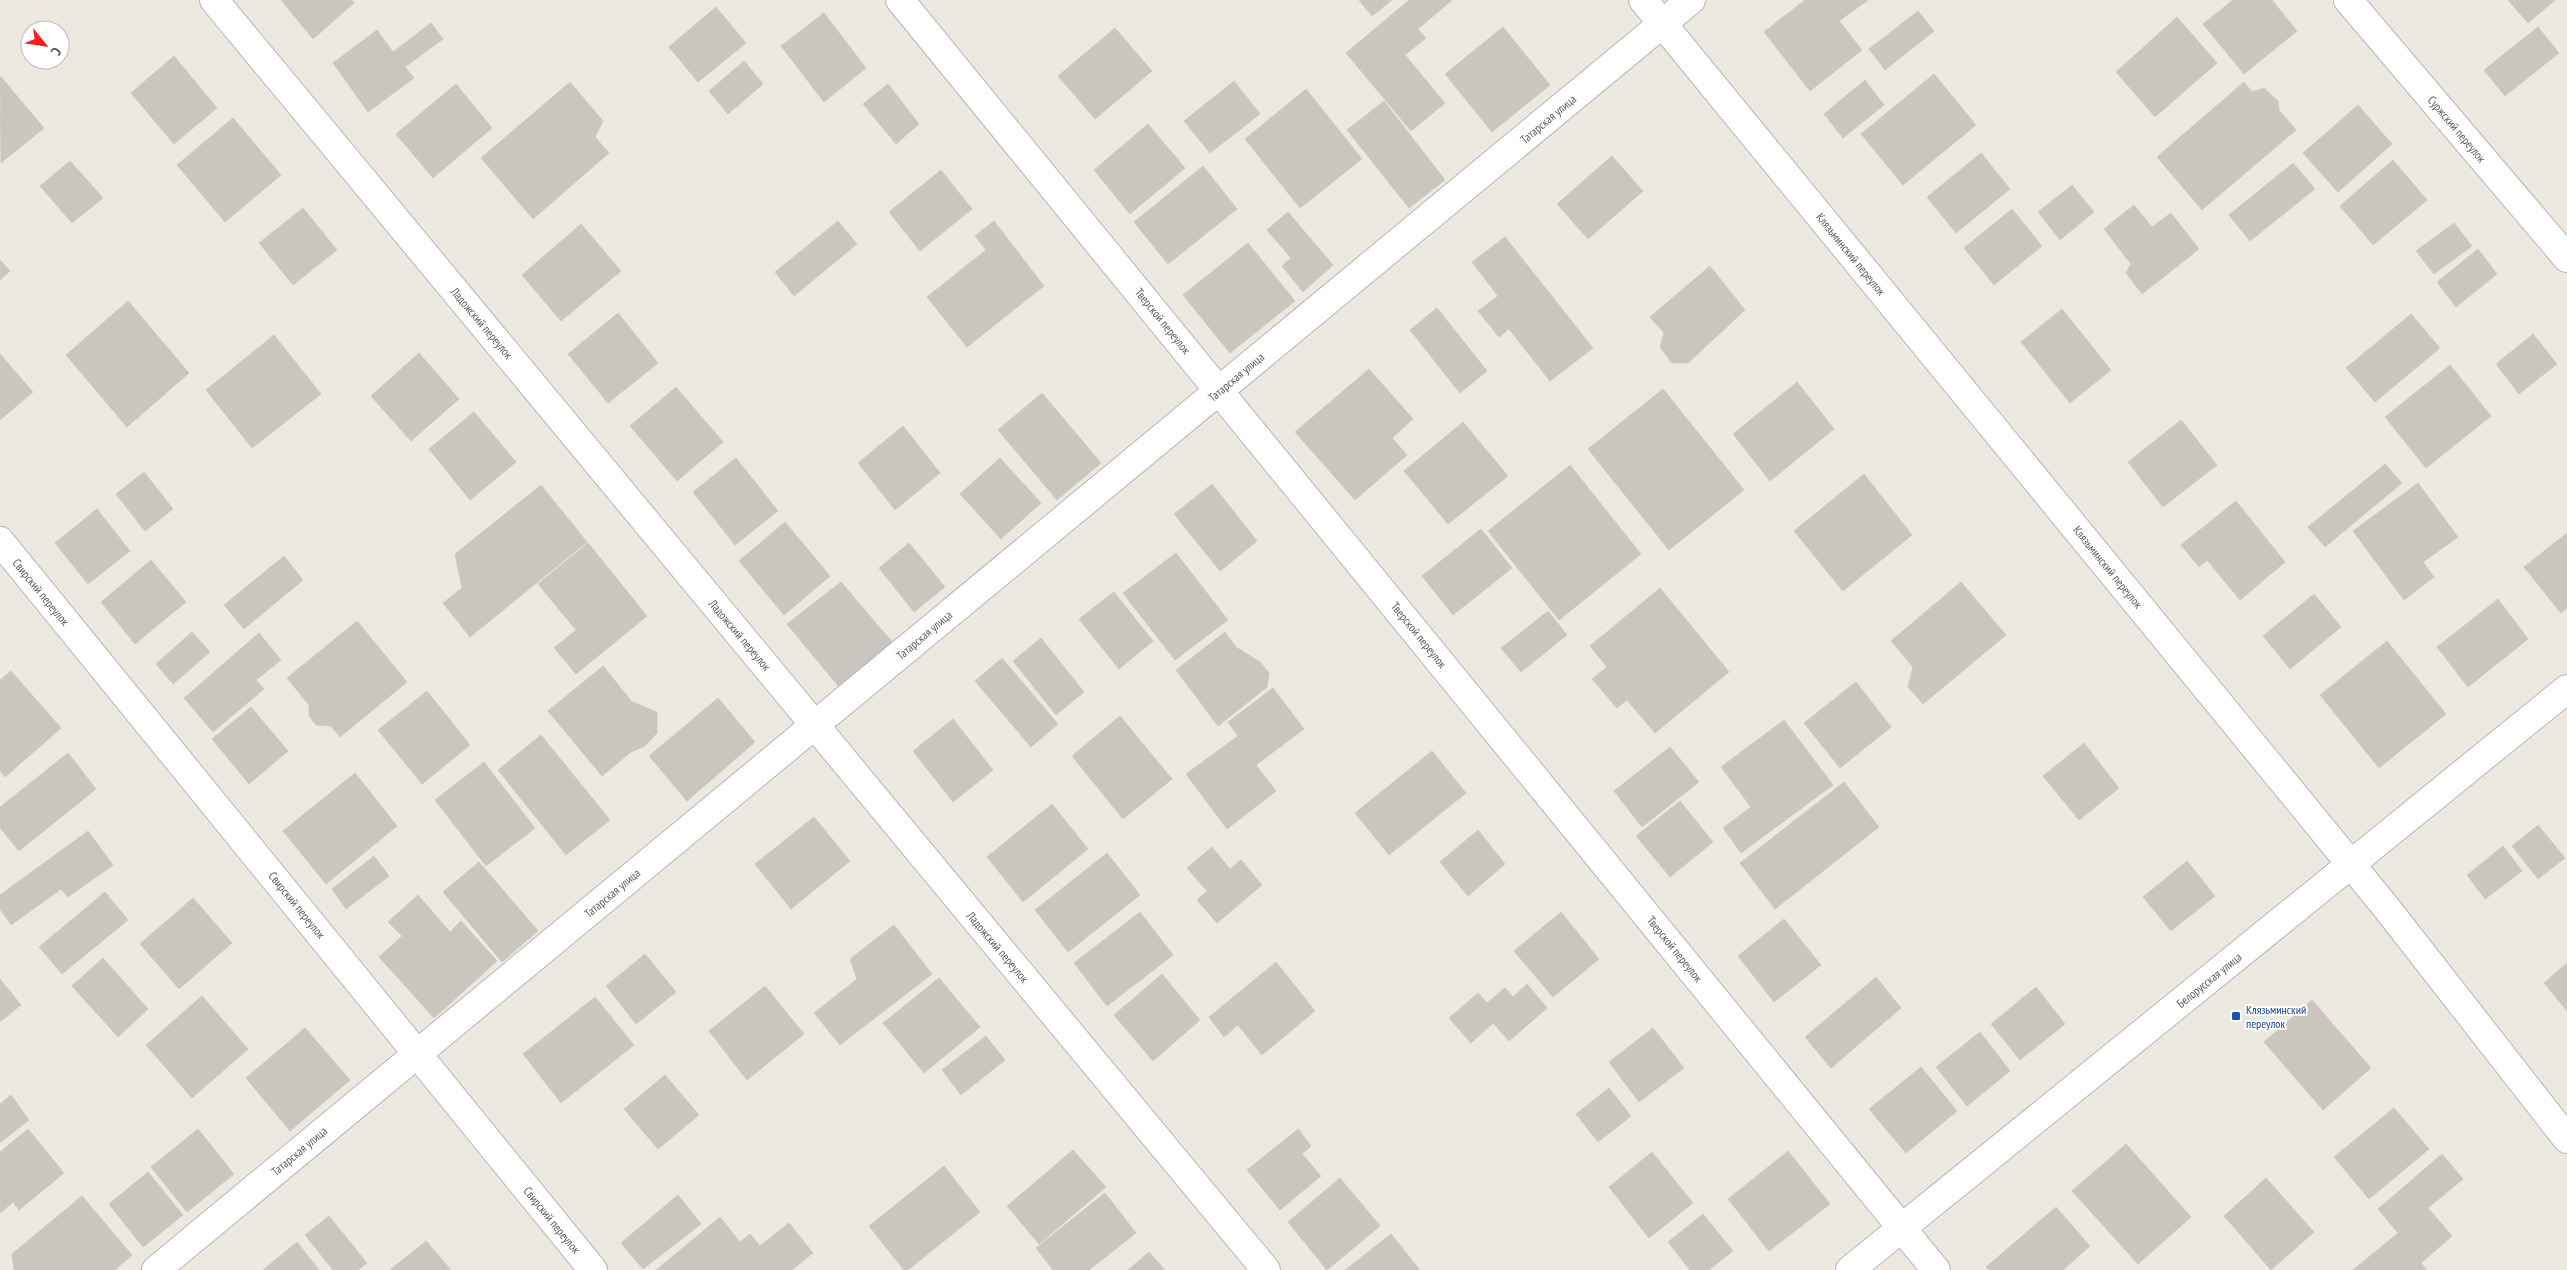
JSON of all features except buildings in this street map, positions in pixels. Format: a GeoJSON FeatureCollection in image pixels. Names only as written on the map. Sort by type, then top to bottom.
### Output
{"type":"FeatureCollection","features":[{"type":"Feature","properties":{"kind":"street","name":"Ладожский переулок"},"geometry":{"type":"LineString","coordinates":[[214,0],[1266,1270]]}},
{"type":"Feature","properties":{"kind":"street","name":"Тверской переулок"},"geometry":{"type":"LineString","coordinates":[[900,0],[1936,1270]]}},
{"type":"Feature","properties":{"kind":"street","name":"Клязьминский переулок"},"geometry":{"type":"LineString","coordinates":[[1643,0],[2351,865],[2567,1139]]}},
{"type":"Feature","properties":{"kind":"street","name":"Татарская улица"},"geometry":{"type":"LineString","coordinates":[[156,1270],[1692,0]]}},
{"type":"Feature","properties":{"kind":"street","name":"Суржский переулок"},"geometry":{"type":"LineString","coordinates":[[2348,0],[2567,258]]}},
{"type":"Feature","properties":{"kind":"street","name":"Свирский переулок"},"geometry":{"type":"LineString","coordinates":[[0,541],[593,1270]]}},
{"type":"Feature","properties":{"kind":"street","name":"Белорусская улица"},"geometry":{"type":"LineString","coordinates":[[1850,1270],[2567,690]]}},
{"type":"Feature","properties":{"kind":"place","name":"Клязьминский переулок"},"geometry":{"type":"Point","coordinates":[2236,1016]}}]}
